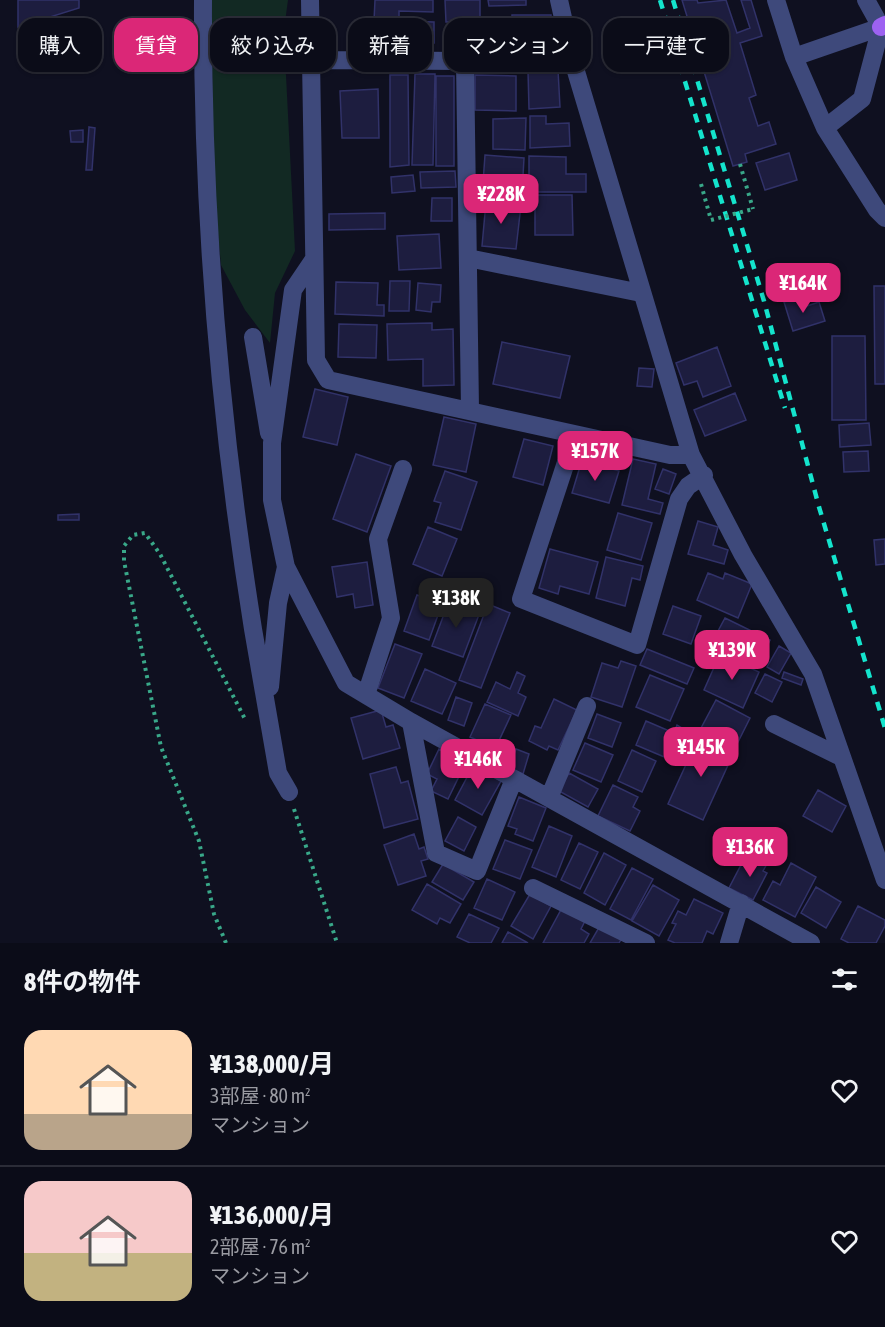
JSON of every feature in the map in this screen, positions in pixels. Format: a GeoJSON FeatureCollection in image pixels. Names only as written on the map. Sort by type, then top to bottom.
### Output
{"type":"FeatureCollection","features":[{"type":"Feature","properties":{"kind":"street"},"geometry":{"type":"LineString","coordinates":[[203,0],[207,193],[231,462],[253,630],[278,773],[289,792]]}},
{"type":"Feature","properties":{"kind":"street"},"geometry":{"type":"LineString","coordinates":[[310,0],[310,18]]}},
{"type":"Feature","properties":{"kind":"street"},"geometry":{"type":"LineString","coordinates":[[559,0],[563,18]]}},
{"type":"Feature","properties":{"kind":"street"},"geometry":{"type":"LineString","coordinates":[[776,0],[794,57],[825,128],[870,201],[885,218]]}},
{"type":"Feature","properties":{"kind":"street"},"geometry":{"type":"LineString","coordinates":[[825,128],[862,99],[883,26],[866,0]]}},
{"type":"Feature","properties":{"kind":"street"},"geometry":{"type":"LineString","coordinates":[[794,57],[883,26]]}},
{"type":"Feature","properties":{"kind":"street"},"geometry":{"type":"LineString","coordinates":[[336,55],[444,60]]}},
{"type":"Feature","properties":{"kind":"street"},"geometry":{"type":"LineString","coordinates":[[311,72],[316,360],[328,380],[470,409],[575,435],[670,455],[691,455]]}},
{"type":"Feature","properties":{"kind":"street"},"geometry":{"type":"LineString","coordinates":[[465,72],[470,409]]}},
{"type":"Feature","properties":{"kind":"street"},"geometry":{"type":"LineString","coordinates":[[576,72],[691,455],[704,475],[743,555],[813,674],[841,757],[878,839],[885,880]]}},
{"type":"Feature","properties":{"kind":"street"},"geometry":{"type":"LineString","coordinates":[[468,258],[641,293]]}},
{"type":"Feature","properties":{"kind":"street"},"geometry":{"type":"LineString","coordinates":[[314,259],[293,290],[272,443],[272,500],[286,567],[346,683],[411,722],[811,943]]}},
{"type":"Feature","properties":{"kind":"street"},"geometry":{"type":"LineString","coordinates":[[254,337],[265,419],[272,443]]}},
{"type":"Feature","properties":{"kind":"street"},"geometry":{"type":"LineString","coordinates":[[575,435],[521,599],[637,645],[679,500],[688,486],[704,475]]}},
{"type":"Feature","properties":{"kind":"street"},"geometry":{"type":"LineString","coordinates":[[366,694],[391,618],[378,539],[403,469]]}},
{"type":"Feature","properties":{"kind":"street"},"geometry":{"type":"LineString","coordinates":[[268,711],[278,603],[286,567]]}},
{"type":"Feature","properties":{"kind":"street"},"geometry":{"type":"LineString","coordinates":[[549,798],[587,706]]}},
{"type":"Feature","properties":{"kind":"street"},"geometry":{"type":"LineString","coordinates":[[411,722],[436,853],[477,871],[514,779]]}},
{"type":"Feature","properties":{"kind":"street"},"geometry":{"type":"LineString","coordinates":[[774,724],[841,757]]}},
{"type":"Feature","properties":{"kind":"street"},"geometry":{"type":"LineString","coordinates":[[533,888],[646,943]]}},
{"type":"Feature","properties":{"kind":"street"},"geometry":{"type":"LineString","coordinates":[[729,943],[741,903]]}},
{"type":"Feature","properties":{"kind":"path"},"geometry":{"type":"LineString","coordinates":[[203,42],[210,43]]}},
{"type":"Feature","properties":{"kind":"path"},"geometry":{"type":"LineString","coordinates":[[700,184],[711,220],[753,209],[740,164]]}},
{"type":"Feature","properties":{"kind":"path"},"geometry":{"type":"LineString","coordinates":[[226,943],[214,914],[199,841],[161,747],[145,656],[124,561],[124,546],[133,536],[145,533],[159,554],[248,724]]}},
{"type":"Feature","properties":{"kind":"path"},"geometry":{"type":"LineString","coordinates":[[289,792],[337,943]]}},
{"type":"Feature","properties":{"kind":"green space"},"geometry":{"type":"Polygon","coordinates":[[[212,0],[288,0],[286,18],[212,18],[212,0]]]}},
{"type":"Feature","properties":{"kind":"green space"},"geometry":{"type":"Polygon","coordinates":[[[212,72],[286,72],[295,251],[275,293],[270,343],[245,310],[221,265],[213,179],[212,72]]]}},
{"type":"Feature","properties":{"kind":"building"},"geometry":{"type":"Polygon","coordinates":[[[18,0],[79,0],[79,8],[47,18],[18,18],[18,0]]]}},
{"type":"Feature","properties":{"kind":"building"},"geometry":{"type":"Polygon","coordinates":[[[375,0],[433,0],[433,12],[399,11],[399,18],[374,18],[375,0]]]}},
{"type":"Feature","properties":{"kind":"building"},"geometry":{"type":"Polygon","coordinates":[[[445,0],[480,0],[480,18],[446,18],[445,0]]]}},
{"type":"Feature","properties":{"kind":"building"},"geometry":{"type":"Polygon","coordinates":[[[488,0],[526,0],[526,5],[489,6],[488,0]]]}},
{"type":"Feature","properties":{"kind":"building"},"geometry":{"type":"Polygon","coordinates":[[[682,0],[697,0],[698,3],[726,0],[737,33],[750,28],[741,0],[751,0],[762,36],[740,43],[756,95],[749,98],[758,126],[769,122],[776,144],[745,154],[747,162],[733,166],[704,72],[729,72],[729,18],[688,18],[682,0]]]}},
{"type":"Feature","properties":{"kind":"building"},"geometry":{"type":"Polygon","coordinates":[[[512,15],[551,15],[551,18],[512,18],[512,15]]]}},
{"type":"Feature","properties":{"kind":"building"},"geometry":{"type":"Polygon","coordinates":[[[432,22],[434,22],[434,43],[432,43],[432,22]]]}},
{"type":"Feature","properties":{"kind":"building"},"geometry":{"type":"Polygon","coordinates":[[[528,72],[558,72],[560,107],[529,109],[528,72]]]}},
{"type":"Feature","properties":{"kind":"building"},"geometry":{"type":"Polygon","coordinates":[[[415,74],[435,74],[433,165],[412,165],[415,74]]]}},
{"type":"Feature","properties":{"kind":"building"},"geometry":{"type":"Polygon","coordinates":[[[390,75],[408,75],[409,165],[390,167],[390,75]]]}},
{"type":"Feature","properties":{"kind":"building"},"geometry":{"type":"Polygon","coordinates":[[[475,75],[516,76],[516,111],[475,110],[475,75]]]}},
{"type":"Feature","properties":{"kind":"building"},"geometry":{"type":"Polygon","coordinates":[[[436,76],[454,76],[454,166],[436,166],[436,76]]]}},
{"type":"Feature","properties":{"kind":"building"},"geometry":{"type":"Polygon","coordinates":[[[378,89],[379,138],[342,138],[340,91],[378,89]]]}},
{"type":"Feature","properties":{"kind":"building"},"geometry":{"type":"Polygon","coordinates":[[[530,116],[546,116],[546,124],[569,123],[570,146],[530,148],[530,116]]]}},
{"type":"Feature","properties":{"kind":"building"},"geometry":{"type":"Polygon","coordinates":[[[526,118],[525,150],[493,149],[493,119],[526,118]]]}},
{"type":"Feature","properties":{"kind":"building"},"geometry":{"type":"Polygon","coordinates":[[[89,127],[95,128],[92,170],[86,170],[89,127]]]}},
{"type":"Feature","properties":{"kind":"building"},"geometry":{"type":"Polygon","coordinates":[[[83,130],[83,142],[71,142],[70,131],[83,130]]]}},
{"type":"Feature","properties":{"kind":"building"},"geometry":{"type":"Polygon","coordinates":[[[789,153],[797,180],[765,190],[756,163],[789,153]]]}},
{"type":"Feature","properties":{"kind":"building"},"geometry":{"type":"Polygon","coordinates":[[[485,155],[524,158],[522,194],[492,192],[493,183],[483,183],[485,155]]]}},
{"type":"Feature","properties":{"kind":"building"},"geometry":{"type":"Polygon","coordinates":[[[529,156],[566,157],[566,174],[586,174],[586,192],[529,192],[529,156]]]}},
{"type":"Feature","properties":{"kind":"building"},"geometry":{"type":"Polygon","coordinates":[[[455,171],[456,187],[421,188],[420,172],[455,171]]]}},
{"type":"Feature","properties":{"kind":"building"},"geometry":{"type":"Polygon","coordinates":[[[413,175],[415,191],[392,193],[391,177],[413,175]]]}},
{"type":"Feature","properties":{"kind":"building"},"geometry":{"type":"Polygon","coordinates":[[[535,195],[572,195],[573,235],[535,235],[535,195]]]}},
{"type":"Feature","properties":{"kind":"building"},"geometry":{"type":"Polygon","coordinates":[[[432,198],[452,198],[452,221],[431,221],[432,198]]]}},
{"type":"Feature","properties":{"kind":"building"},"geometry":{"type":"Polygon","coordinates":[[[486,202],[521,205],[516,249],[482,246],[486,202]]]}},
{"type":"Feature","properties":{"kind":"building"},"geometry":{"type":"Polygon","coordinates":[[[385,213],[385,229],[329,230],[329,214],[385,213]]]}},
{"type":"Feature","properties":{"kind":"building"},"geometry":{"type":"Polygon","coordinates":[[[439,234],[441,268],[399,270],[397,236],[439,234]]]}},
{"type":"Feature","properties":{"kind":"building"},"geometry":{"type":"Polygon","coordinates":[[[390,281],[410,281],[409,311],[389,311],[390,281]]]}},
{"type":"Feature","properties":{"kind":"building"},"geometry":{"type":"Polygon","coordinates":[[[336,282],[378,283],[377,305],[384,305],[384,316],[335,314],[336,282]]]}},
{"type":"Feature","properties":{"kind":"building"},"geometry":{"type":"Polygon","coordinates":[[[418,283],[441,285],[440,302],[432,302],[431,312],[416,310],[418,283]]]}},
{"type":"Feature","properties":{"kind":"building"},"geometry":{"type":"Polygon","coordinates":[[[874,286],[885,286],[885,384],[875,384],[874,286]]]}},
{"type":"Feature","properties":{"kind":"building"},"geometry":{"type":"Polygon","coordinates":[[[801,297],[804,307],[819,302],[825,321],[793,331],[784,302],[801,297]]]}},
{"type":"Feature","properties":{"kind":"building"},"geometry":{"type":"Polygon","coordinates":[[[432,323],[432,330],[453,329],[454,385],[423,386],[423,359],[388,360],[387,324],[432,323]]]}},
{"type":"Feature","properties":{"kind":"building"},"geometry":{"type":"Polygon","coordinates":[[[339,324],[377,325],[376,358],[338,357],[339,324]]]}},
{"type":"Feature","properties":{"kind":"building"},"geometry":{"type":"Polygon","coordinates":[[[832,336],[865,336],[866,420],[832,420],[832,336]]]}},
{"type":"Feature","properties":{"kind":"building"},"geometry":{"type":"Polygon","coordinates":[[[502,342],[570,356],[560,398],[493,384],[502,342]]]}},
{"type":"Feature","properties":{"kind":"building"},"geometry":{"type":"Polygon","coordinates":[[[717,347],[731,386],[703,397],[697,381],[684,385],[676,363],[717,347]]]}},
{"type":"Feature","properties":{"kind":"building"},"geometry":{"type":"Polygon","coordinates":[[[639,368],[654,369],[652,387],[637,386],[639,368]]]}},
{"type":"Feature","properties":{"kind":"building"},"geometry":{"type":"Polygon","coordinates":[[[315,389],[348,397],[337,445],[303,437],[315,389]]]}},
{"type":"Feature","properties":{"kind":"building"},"geometry":{"type":"Polygon","coordinates":[[[735,393],[746,420],[705,436],[694,410],[735,393]]]}},
{"type":"Feature","properties":{"kind":"building"},"geometry":{"type":"Polygon","coordinates":[[[444,417],[476,424],[466,472],[433,465],[444,417]]]}},
{"type":"Feature","properties":{"kind":"building"},"geometry":{"type":"Polygon","coordinates":[[[869,423],[871,445],[840,447],[839,425],[869,423]]]}},
{"type":"Feature","properties":{"kind":"building"},"geometry":{"type":"Polygon","coordinates":[[[524,439],[553,446],[543,485],[513,477],[524,439]]]}},
{"type":"Feature","properties":{"kind":"building"},"geometry":{"type":"Polygon","coordinates":[[[868,451],[869,471],[844,472],[843,452],[868,451]]]}},
{"type":"Feature","properties":{"kind":"building"},"geometry":{"type":"Polygon","coordinates":[[[356,454],[391,466],[367,532],[333,519],[356,454]]]}},
{"type":"Feature","properties":{"kind":"building"},"geometry":{"type":"Polygon","coordinates":[[[633,459],[656,464],[648,499],[663,503],[660,514],[622,505],[633,459]]]}},
{"type":"Feature","properties":{"kind":"building"},"geometry":{"type":"Polygon","coordinates":[[[582,460],[619,471],[609,503],[572,493],[582,460]]]}},
{"type":"Feature","properties":{"kind":"building"},"geometry":{"type":"Polygon","coordinates":[[[663,469],[676,474],[669,494],[655,489],[663,469]]]}},
{"type":"Feature","properties":{"kind":"building"},"geometry":{"type":"Polygon","coordinates":[[[445,471],[477,482],[461,530],[435,522],[441,503],[434,501],[445,471]]]}},
{"type":"Feature","properties":{"kind":"building"},"geometry":{"type":"Polygon","coordinates":[[[618,513],[652,523],[641,560],[607,550],[618,513]]]}},
{"type":"Feature","properties":{"kind":"building"},"geometry":{"type":"Polygon","coordinates":[[[79,514],[79,520],[58,520],[58,515],[79,514]]]}},
{"type":"Feature","properties":{"kind":"building"},"geometry":{"type":"Polygon","coordinates":[[[698,521],[718,527],[713,545],[728,550],[724,564],[688,554],[698,521]]]}},
{"type":"Feature","properties":{"kind":"building"},"geometry":{"type":"Polygon","coordinates":[[[428,527],[457,539],[442,576],[413,564],[428,527]]]}},
{"type":"Feature","properties":{"kind":"building"},"geometry":{"type":"Polygon","coordinates":[[[885,539],[885,564],[876,565],[874,540],[885,539]]]}},
{"type":"Feature","properties":{"kind":"building"},"geometry":{"type":"Polygon","coordinates":[[[550,549],[598,562],[589,594],[560,586],[558,594],[539,588],[550,549]]]}},
{"type":"Feature","properties":{"kind":"building"},"geometry":{"type":"Polygon","coordinates":[[[606,557],[643,566],[640,580],[632,578],[625,606],[596,598],[606,557]]]}},
{"type":"Feature","properties":{"kind":"building"},"geometry":{"type":"Polygon","coordinates":[[[367,562],[373,605],[355,608],[353,594],[337,597],[332,567],[367,562]]]}},
{"type":"Feature","properties":{"kind":"building"},"geometry":{"type":"Polygon","coordinates":[[[708,573],[723,579],[725,573],[752,584],[738,618],[697,600],[708,573]]]}},
{"type":"Feature","properties":{"kind":"building"},"geometry":{"type":"Polygon","coordinates":[[[417,595],[442,604],[429,640],[404,631],[417,595]]]}},
{"type":"Feature","properties":{"kind":"building"},"geometry":{"type":"Polygon","coordinates":[[[449,601],[480,612],[463,657],[432,646],[449,601]]]}},
{"type":"Feature","properties":{"kind":"building"},"geometry":{"type":"Polygon","coordinates":[[[488,604],[510,613],[481,688],[459,680],[488,604]]]}},
{"type":"Feature","properties":{"kind":"building"},"geometry":{"type":"Polygon","coordinates":[[[673,606],[701,616],[691,644],[663,634],[673,606]]]}},
{"type":"Feature","properties":{"kind":"building"},"geometry":{"type":"Polygon","coordinates":[[[725,618],[770,640],[758,665],[724,649],[729,639],[717,633],[725,618]]]}},
{"type":"Feature","properties":{"kind":"building"},"geometry":{"type":"Polygon","coordinates":[[[395,644],[422,654],[404,698],[378,688],[395,644]]]}},
{"type":"Feature","properties":{"kind":"building"},"geometry":{"type":"Polygon","coordinates":[[[779,646],[791,653],[779,674],[767,667],[779,646]]]}},
{"type":"Feature","properties":{"kind":"building"},"geometry":{"type":"Polygon","coordinates":[[[647,649],[694,668],[687,684],[640,665],[647,649]]]}},
{"type":"Feature","properties":{"kind":"building"},"geometry":{"type":"Polygon","coordinates":[[[720,654],[759,672],[743,708],[704,690],[720,654]]]}},
{"type":"Feature","properties":{"kind":"building"},"geometry":{"type":"Polygon","coordinates":[[[621,661],[636,666],[622,707],[591,697],[602,663],[618,668],[621,661]]]}},
{"type":"Feature","properties":{"kind":"building"},"geometry":{"type":"Polygon","coordinates":[[[425,669],[456,683],[442,714],[411,701],[425,669]]]}},
{"type":"Feature","properties":{"kind":"building"},"geometry":{"type":"Polygon","coordinates":[[[517,672],[525,676],[518,693],[526,697],[518,716],[487,702],[496,682],[510,689],[517,672]]]}},
{"type":"Feature","properties":{"kind":"building"},"geometry":{"type":"Polygon","coordinates":[[[784,672],[803,679],[801,685],[782,678],[784,672]]]}},
{"type":"Feature","properties":{"kind":"building"},"geometry":{"type":"Polygon","coordinates":[[[765,674],[782,682],[772,702],[755,693],[765,674]]]}},
{"type":"Feature","properties":{"kind":"building"},"geometry":{"type":"Polygon","coordinates":[[[650,675],[684,689],[670,721],[636,707],[650,675]]]}},
{"type":"Feature","properties":{"kind":"building"},"geometry":{"type":"Polygon","coordinates":[[[456,697],[472,703],[464,726],[448,720],[456,697]]]}},
{"type":"Feature","properties":{"kind":"building"},"geometry":{"type":"Polygon","coordinates":[[[554,699],[577,710],[558,750],[549,746],[547,750],[529,741],[535,726],[541,728],[554,699]]]}},
{"type":"Feature","properties":{"kind":"building"},"geometry":{"type":"Polygon","coordinates":[[[716,700],[750,718],[735,748],[700,730],[716,700]]]}},
{"type":"Feature","properties":{"kind":"building"},"geometry":{"type":"Polygon","coordinates":[[[485,704],[511,715],[496,747],[490,745],[487,753],[473,747],[477,740],[470,737],[485,704]]]}},
{"type":"Feature","properties":{"kind":"building"},"geometry":{"type":"Polygon","coordinates":[[[381,710],[386,727],[393,725],[400,748],[363,759],[351,718],[381,710]]]}},
{"type":"Feature","properties":{"kind":"building"},"geometry":{"type":"Polygon","coordinates":[[[597,714],[621,723],[612,747],[588,738],[597,714]]]}},
{"type":"Feature","properties":{"kind":"building"},"geometry":{"type":"Polygon","coordinates":[[[646,721],[674,733],[677,725],[682,728],[669,759],[636,745],[646,721]]]}},
{"type":"Feature","properties":{"kind":"building"},"geometry":{"type":"Polygon","coordinates":[[[699,736],[734,752],[703,820],[668,804],[699,736]]]}},
{"type":"Feature","properties":{"kind":"building"},"geometry":{"type":"Polygon","coordinates":[[[585,743],[613,755],[601,782],[573,770],[585,743]]]}},
{"type":"Feature","properties":{"kind":"building"},"geometry":{"type":"Polygon","coordinates":[[[439,749],[466,762],[448,799],[431,791],[437,779],[427,774],[439,749]]]}},
{"type":"Feature","properties":{"kind":"building"},"geometry":{"type":"Polygon","coordinates":[[[516,749],[529,754],[523,774],[509,769],[516,749]]]}},
{"type":"Feature","properties":{"kind":"building"},"geometry":{"type":"Polygon","coordinates":[[[632,750],[656,761],[642,792],[618,781],[632,750]]]}},
{"type":"Feature","properties":{"kind":"building"},"geometry":{"type":"Polygon","coordinates":[[[473,766],[501,781],[482,815],[455,800],[473,766]]]}},
{"type":"Feature","properties":{"kind":"building"},"geometry":{"type":"Polygon","coordinates":[[[396,767],[401,783],[408,781],[418,819],[384,828],[370,774],[396,767]]]}},
{"type":"Feature","properties":{"kind":"building"},"geometry":{"type":"Polygon","coordinates":[[[569,773],[598,789],[588,807],[559,791],[569,773]]]}},
{"type":"Feature","properties":{"kind":"building"},"geometry":{"type":"Polygon","coordinates":[[[613,785],[638,797],[633,807],[640,811],[630,831],[598,816],[613,785]]]}},
{"type":"Feature","properties":{"kind":"building"},"geometry":{"type":"Polygon","coordinates":[[[818,790],[846,806],[832,832],[803,816],[818,790]]]}},
{"type":"Feature","properties":{"kind":"building"},"geometry":{"type":"Polygon","coordinates":[[[519,797],[546,808],[533,841],[515,834],[517,829],[508,826],[519,797]]]}},
{"type":"Feature","properties":{"kind":"building"},"geometry":{"type":"Polygon","coordinates":[[[458,817],[476,827],[464,851],[445,841],[458,817]]]}},
{"type":"Feature","properties":{"kind":"building"},"geometry":{"type":"Polygon","coordinates":[[[549,826],[572,836],[556,877],[532,867],[549,826]]]}},
{"type":"Feature","properties":{"kind":"building"},"geometry":{"type":"Polygon","coordinates":[[[414,834],[419,849],[424,847],[428,859],[421,861],[426,876],[398,885],[384,845],[414,834]]]}},
{"type":"Feature","properties":{"kind":"building"},"geometry":{"type":"Polygon","coordinates":[[[505,840],[532,850],[520,879],[493,869],[505,840]]]}},
{"type":"Feature","properties":{"kind":"building"},"geometry":{"type":"Polygon","coordinates":[[[579,843],[598,852],[580,889],[561,880],[579,843]]]}},
{"type":"Feature","properties":{"kind":"building"},"geometry":{"type":"Polygon","coordinates":[[[604,853],[626,865],[605,905],[584,893],[604,853]]]}},
{"type":"Feature","properties":{"kind":"building"},"geometry":{"type":"Polygon","coordinates":[[[754,855],[768,862],[763,871],[767,873],[753,900],[729,888],[743,861],[749,864],[754,855]]]}},
{"type":"Feature","properties":{"kind":"building"},"geometry":{"type":"Polygon","coordinates":[[[791,863],[816,877],[795,917],[763,900],[773,881],[780,885],[791,863]]]}},
{"type":"Feature","properties":{"kind":"building"},"geometry":{"type":"Polygon","coordinates":[[[443,864],[474,882],[463,900],[432,882],[443,864]]]}},
{"type":"Feature","properties":{"kind":"building"},"geometry":{"type":"Polygon","coordinates":[[[632,868],[653,879],[631,920],[610,909],[632,868]]]}},
{"type":"Feature","properties":{"kind":"building"},"geometry":{"type":"Polygon","coordinates":[[[487,879],[515,892],[502,920],[474,908],[487,879]]]}},
{"type":"Feature","properties":{"kind":"building"},"geometry":{"type":"Polygon","coordinates":[[[427,884],[461,904],[450,923],[440,918],[437,924],[412,910],[427,884]]]}},
{"type":"Feature","properties":{"kind":"building"},"geometry":{"type":"Polygon","coordinates":[[[653,885],[679,900],[659,936],[632,921],[653,885]]]}},
{"type":"Feature","properties":{"kind":"building"},"geometry":{"type":"Polygon","coordinates":[[[816,887],[841,902],[826,928],[801,913],[816,887]]]}},
{"type":"Feature","properties":{"kind":"building"},"geometry":{"type":"Polygon","coordinates":[[[530,894],[551,906],[533,939],[511,926],[530,894]]]}},
{"type":"Feature","properties":{"kind":"building"},"geometry":{"type":"Polygon","coordinates":[[[694,899],[723,913],[713,934],[707,931],[702,943],[675,943],[668,940],[676,924],[672,923],[678,911],[686,915],[694,899]]]}},
{"type":"Feature","properties":{"kind":"building"},"geometry":{"type":"Polygon","coordinates":[[[563,906],[586,919],[581,929],[589,934],[584,943],[543,943],[563,906]]]}},
{"type":"Feature","properties":{"kind":"building"},"geometry":{"type":"Polygon","coordinates":[[[858,906],[885,920],[885,926],[876,943],[849,943],[841,939],[858,906]]]}},
{"type":"Feature","properties":{"kind":"building"},"geometry":{"type":"Polygon","coordinates":[[[469,914],[499,928],[491,943],[470,943],[457,937],[469,914]]]}},
{"type":"Feature","properties":{"kind":"building"},"geometry":{"type":"Polygon","coordinates":[[[601,924],[623,936],[619,943],[590,943],[601,924]]]}},
{"type":"Feature","properties":{"kind":"building"},"geometry":{"type":"Polygon","coordinates":[[[508,932],[528,943],[502,943],[508,932]]]}},
{"type":"Feature","properties":{"kind":"railway"},"geometry":{"type":"LineString","coordinates":[[660,0],[785,408]]}},
{"type":"Feature","properties":{"kind":"railway"},"geometry":{"type":"LineString","coordinates":[[673,0],[764,301],[819,507],[885,728]]}}]}
